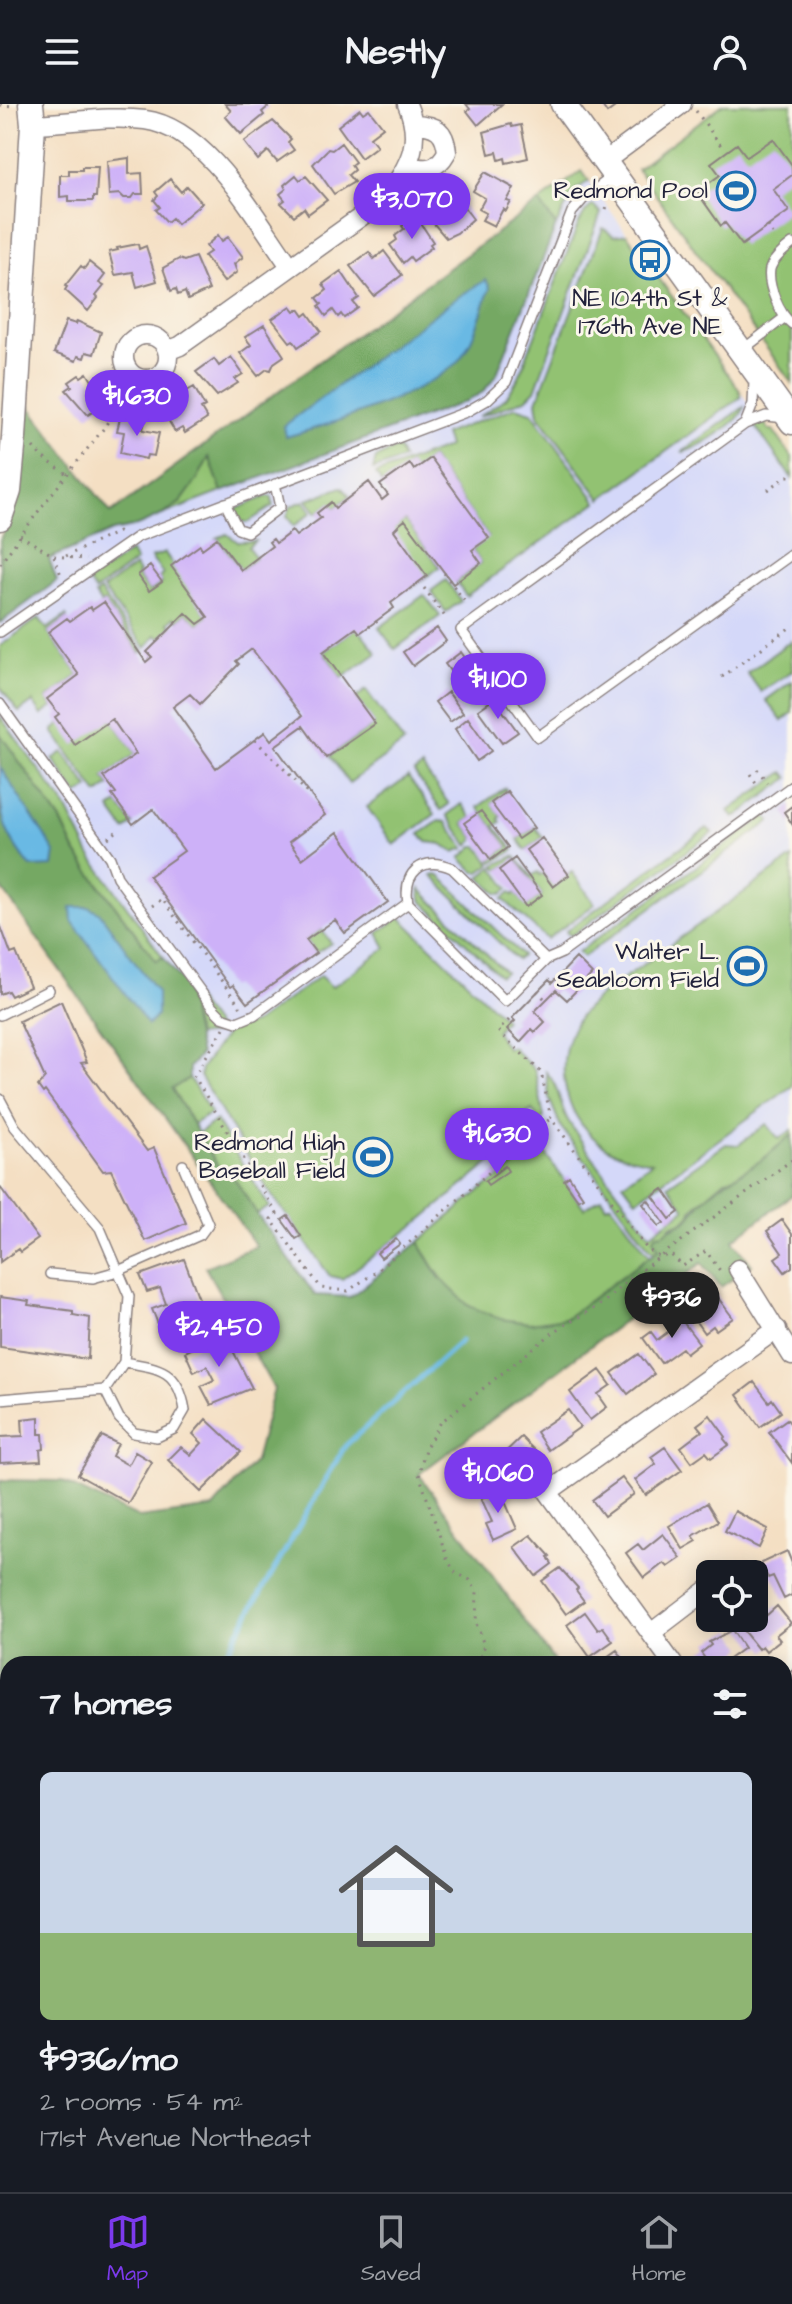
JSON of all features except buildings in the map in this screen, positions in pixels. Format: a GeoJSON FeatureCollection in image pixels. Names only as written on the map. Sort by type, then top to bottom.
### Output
{"type":"FeatureCollection","features":[{"type":"Feature","properties":{"kind":"street"},"geometry":{"type":"LineString","coordinates":[[167,351],[180,346],[386,199],[408,165],[414,143],[415,124],[407,104]]}},
{"type":"Feature","properties":{"kind":"street"},"geometry":{"type":"LineString","coordinates":[[563,104],[791,420]]}},
{"type":"Feature","properties":{"kind":"street"},"geometry":{"type":"LineString","coordinates":[[608,169],[682,104]]}},
{"type":"Feature","properties":{"kind":"street"},"geometry":{"type":"LineString","coordinates":[[0,518],[9,491],[14,437],[9,395],[27,112],[144,112],[210,156],[290,266]]}},
{"type":"Feature","properties":{"kind":"street"},"geometry":{"type":"LineString","coordinates":[[408,165],[425,170],[441,162],[447,152],[441,131],[434,125],[415,124]]}},
{"type":"Feature","properties":{"kind":"street"},"geometry":{"type":"LineString","coordinates":[[152,336],[164,344],[167,365],[158,376],[145,380],[135,376],[124,362],[126,347],[137,337],[152,336]]}},
{"type":"Feature","properties":{"kind":"street"},"geometry":{"type":"LineString","coordinates":[[731,1274],[777,1329],[792,1356]]}},
{"type":"Feature","properties":{"kind":"street"},"geometry":{"type":"LineString","coordinates":[[667,1656],[548,1492],[777,1329]]}},
{"type":"Feature","properties":{"kind":"street"},"geometry":{"type":"LineString","coordinates":[[651,1633],[696,1599]]}},
{"type":"Feature","properties":{"kind":"lane"},"geometry":{"type":"LineString","coordinates":[[0,632],[137,537],[466,412],[487,400],[506,382],[572,212],[608,169]]}},
{"type":"Feature","properties":{"kind":"lane"},"geometry":{"type":"LineString","coordinates":[[745,424],[753,404],[748,360],[788,321],[772,286],[770,269],[781,252],[792,244]]}},
{"type":"Feature","properties":{"kind":"lane"},"geometry":{"type":"LineString","coordinates":[[791,420],[766,416],[745,424],[461,630],[538,737],[792,554]]}},
{"type":"Feature","properties":{"kind":"lane"},"geometry":{"type":"LineString","coordinates":[[225,503],[238,529],[247,532],[280,507],[275,484]]}},
{"type":"Feature","properties":{"kind":"lane"},"geometry":{"type":"LineString","coordinates":[[0,704],[110,858],[117,877],[222,1017],[237,1022],[254,1015],[408,903]]}},
{"type":"Feature","properties":{"kind":"lane"},"geometry":{"type":"LineString","coordinates":[[546,960],[452,868],[439,863],[414,871],[406,887],[408,903],[505,1001],[546,960],[562,953],[792,786]]}},
{"type":"Feature","properties":{"kind":"lane"},"geometry":{"type":"LineString","coordinates":[[0,1015],[49,990]]}},
{"type":"Feature","properties":{"kind":"lane"},"geometry":{"type":"LineString","coordinates":[[0,1099],[15,1127],[100,1228],[129,1296],[124,1362],[105,1390]]}},
{"type":"Feature","properties":{"kind":"lane"},"geometry":{"type":"LineString","coordinates":[[50,1274],[93,1278],[118,1271],[200,1235],[208,1224],[183,1165]]}},
{"type":"Feature","properties":{"kind":"lane"},"geometry":{"type":"LineString","coordinates":[[105,1390],[119,1418],[134,1433],[157,1437],[174,1429],[185,1410],[182,1390],[169,1375],[150,1367],[124,1362]]}},
{"type":"Feature","properties":{"kind":"lane"},"geometry":{"type":"LineString","coordinates":[[0,1399],[105,1390]]}},
{"type":"Feature","properties":{"kind":"path"},"geometry":{"type":"LineString","coordinates":[[691,104],[722,147]]}},
{"type":"Feature","properties":{"kind":"path"},"geometry":{"type":"LineString","coordinates":[[0,105],[27,112]]}},
{"type":"Feature","properties":{"kind":"path"},"geometry":{"type":"LineString","coordinates":[[606,209],[608,203]]}},
{"type":"Feature","properties":{"kind":"path"},"geometry":{"type":"LineString","coordinates":[[768,226],[773,234]]}},
{"type":"Feature","properties":{"kind":"path"},"geometry":{"type":"LineString","coordinates":[[0,564],[104,428],[135,376]]}},
{"type":"Feature","properties":{"kind":"path"},"geometry":{"type":"LineString","coordinates":[[14,437],[24,438],[42,457],[67,474]]}},
{"type":"Feature","properties":{"kind":"path"},"geometry":{"type":"LineString","coordinates":[[768,490],[787,476],[792,476]]}},
{"type":"Feature","properties":{"kind":"path"},"geometry":{"type":"LineString","coordinates":[[20,535],[54,556],[66,556],[118,532],[123,535]]}},
{"type":"Feature","properties":{"kind":"path"},"geometry":{"type":"LineString","coordinates":[[54,556],[65,587]]}},
{"type":"Feature","properties":{"kind":"path"},"geometry":{"type":"LineString","coordinates":[[444,573],[466,603]]}},
{"type":"Feature","properties":{"kind":"path"},"geometry":{"type":"LineString","coordinates":[[424,588],[446,618]]}},
{"type":"Feature","properties":{"kind":"path"},"geometry":{"type":"LineString","coordinates":[[369,627],[382,618]]}},
{"type":"Feature","properties":{"kind":"path"},"geometry":{"type":"LineString","coordinates":[[722,677],[792,626]]}},
{"type":"Feature","properties":{"kind":"path"},"geometry":{"type":"LineString","coordinates":[[255,740],[312,797]]}},
{"type":"Feature","properties":{"kind":"path"},"geometry":{"type":"LineString","coordinates":[[757,769],[767,782]]}},
{"type":"Feature","properties":{"kind":"path"},"geometry":{"type":"LineString","coordinates":[[750,774],[759,787]]}},
{"type":"Feature","properties":{"kind":"path"},"geometry":{"type":"LineString","coordinates":[[108,838],[120,829]]}},
{"type":"Feature","properties":{"kind":"path"},"geometry":{"type":"LineString","coordinates":[[131,896],[140,889],[152,907],[162,899],[241,1009],[248,1007]]}},
{"type":"Feature","properties":{"kind":"path"},"geometry":{"type":"LineString","coordinates":[[537,991],[546,1000]]}},
{"type":"Feature","properties":{"kind":"path"},"geometry":{"type":"LineString","coordinates":[[230,1020],[194,1076],[277,1214],[271,1219],[321,1288],[348,1291],[377,1271],[551,1118]]}},
{"type":"Feature","properties":{"kind":"path"},"geometry":{"type":"LineString","coordinates":[[509,1020],[498,1031],[541,1072],[551,1118],[647,1249],[659,1257],[671,1255],[683,1266],[706,1251],[731,1274]]}},
{"type":"Feature","properties":{"kind":"path"},"geometry":{"type":"LineString","coordinates":[[482,1656],[484,1645],[476,1623],[477,1592],[470,1580],[456,1573],[448,1561],[419,1474],[425,1449],[441,1422],[555,1331],[603,1303],[659,1257],[792,1160]]}},
{"type":"Feature","properties":{"kind":"shaded area"},"geometry":{"type":"Polygon","coordinates":[[[582,171],[792,464],[792,1151],[395,1443],[0,886],[0,594],[582,171]]]}},
{"type":"Feature","properties":{"kind":"green space"},"geometry":{"type":"Polygon","coordinates":[[[723,104],[792,104],[792,383],[637,169],[723,104]]]}},
{"type":"Feature","properties":{"kind":"green space"},"geometry":{"type":"Polygon","coordinates":[[[582,171],[589,181],[574,191],[556,226],[539,202],[582,171]]]}},
{"type":"Feature","properties":{"kind":"green space"},"geometry":{"type":"Polygon","coordinates":[[[539,202],[556,226],[496,376],[483,392],[467,401],[222,492],[209,457],[181,502],[162,515],[137,526],[113,531],[49,559],[57,581],[0,623],[0,540],[15,502],[29,406],[111,513],[539,202]]]}},
{"type":"Feature","properties":{"kind":"green space"},"geometry":{"type":"Polygon","coordinates":[[[593,205],[601,213],[535,390],[526,399],[478,417],[506,398],[518,379],[578,225],[593,205]]]}},
{"type":"Feature","properties":{"kind":"green space"},"geometry":{"type":"Polygon","coordinates":[[[603,228],[614,236],[627,234],[740,391],[741,397],[601,499],[539,415],[537,401],[603,228]]]}},
{"type":"Feature","properties":{"kind":"green space"},"geometry":{"type":"Polygon","coordinates":[[[516,407],[532,412],[597,502],[466,596],[456,582],[481,563],[472,550],[488,537],[431,458],[414,470],[409,465],[382,484],[376,474],[448,447],[444,434],[516,407]]]}},
{"type":"Feature","properties":{"kind":"green space"},"geometry":{"type":"Polygon","coordinates":[[[744,407],[736,420],[718,434],[682,452],[744,407]]]}},
{"type":"Feature","properties":{"kind":"green space"},"geometry":{"type":"Polygon","coordinates":[[[764,422],[792,457],[792,478],[755,426],[764,422]]]}},
{"type":"Feature","properties":{"kind":"green space"},"geometry":{"type":"Polygon","coordinates":[[[398,448],[403,459],[373,470],[376,458],[398,448]]]}},
{"type":"Feature","properties":{"kind":"green space"},"geometry":{"type":"Polygon","coordinates":[[[209,455],[222,492],[162,515],[190,489],[209,455]]]}},
{"type":"Feature","properties":{"kind":"green space"},"geometry":{"type":"Polygon","coordinates":[[[342,487],[350,496],[335,508],[331,503],[317,513],[307,500],[342,487]]]}},
{"type":"Feature","properties":{"kind":"green space"},"geometry":{"type":"Polygon","coordinates":[[[272,497],[273,506],[247,523],[238,520],[236,509],[272,497]]]}},
{"type":"Feature","properties":{"kind":"green space"},"geometry":{"type":"Polygon","coordinates":[[[304,501],[312,512],[294,526],[287,516],[291,506],[304,501]]]}},
{"type":"Feature","properties":{"kind":"green space"},"geometry":{"type":"Polygon","coordinates":[[[405,520],[440,567],[412,587],[378,541],[405,520]]]}},
{"type":"Feature","properties":{"kind":"green space"},"geometry":{"type":"Polygon","coordinates":[[[227,534],[238,542],[255,541],[248,547],[256,558],[241,570],[217,538],[227,534]]]}},
{"type":"Feature","properties":{"kind":"green space"},"geometry":{"type":"Polygon","coordinates":[[[130,552],[136,561],[95,591],[88,582],[130,552]]]}},
{"type":"Feature","properties":{"kind":"green space"},"geometry":{"type":"Polygon","coordinates":[[[165,553],[208,617],[198,624],[186,613],[178,620],[174,617],[168,623],[172,627],[161,638],[156,635],[146,648],[103,589],[135,566],[137,575],[150,592],[162,583],[159,578],[163,574],[151,558],[165,553]]]}},
{"type":"Feature","properties":{"kind":"green space"},"geometry":{"type":"Polygon","coordinates":[[[446,580],[461,601],[446,612],[431,591],[446,580]]]}},
{"type":"Feature","properties":{"kind":"green space"},"geometry":{"type":"Polygon","coordinates":[[[100,591],[143,651],[140,653],[104,602],[101,604],[95,595],[100,591]]]}},
{"type":"Feature","properties":{"kind":"green space"},"geometry":{"type":"Polygon","coordinates":[[[424,595],[440,616],[395,649],[379,628],[424,595]]]}},
{"type":"Feature","properties":{"kind":"green space"},"geometry":{"type":"Polygon","coordinates":[[[66,616],[48,632],[79,675],[47,699],[53,707],[42,715],[33,702],[19,712],[0,687],[0,646],[39,618],[47,629],[66,616]]]}},
{"type":"Feature","properties":{"kind":"green space"},"geometry":{"type":"Polygon","coordinates":[[[357,627],[377,653],[342,678],[323,652],[357,627]]]}},
{"type":"Feature","properties":{"kind":"green space"},"geometry":{"type":"Polygon","coordinates":[[[791,641],[792,671],[761,692],[747,673],[791,641]]]}},
{"type":"Feature","properties":{"kind":"green space"},"geometry":{"type":"Polygon","coordinates":[[[792,681],[792,713],[782,721],[766,700],[792,681]]]}},
{"type":"Feature","properties":{"kind":"green space"},"geometry":{"type":"Polygon","coordinates":[[[366,690],[404,743],[349,783],[330,756],[374,724],[356,698],[366,690]]]}},
{"type":"Feature","properties":{"kind":"green space"},"geometry":{"type":"Polygon","coordinates":[[[0,716],[66,807],[90,855],[163,957],[157,962],[76,853],[61,821],[0,734],[0,716]]]}},
{"type":"Feature","properties":{"kind":"green space"},"geometry":{"type":"Polygon","coordinates":[[[112,719],[136,754],[104,777],[110,785],[98,794],[53,731],[61,724],[112,719]]]}},
{"type":"Feature","properties":{"kind":"green space"},"geometry":{"type":"Polygon","coordinates":[[[0,734],[61,821],[76,853],[156,961],[163,957],[185,985],[200,1055],[189,1067],[189,1078],[172,1089],[222,1173],[229,1170],[315,1295],[350,1297],[419,1242],[439,1277],[469,1306],[501,1319],[530,1323],[566,1318],[659,1249],[653,1239],[657,1234],[687,1220],[714,1190],[763,1159],[792,1135],[792,1195],[733,1240],[752,1265],[721,1287],[702,1263],[419,1474],[550,1656],[0,1656],[0,1480],[61,1481],[139,1518],[213,1508],[255,1461],[274,1389],[205,1267],[256,1246],[0,886],[0,734]]]}},
{"type":"Feature","properties":{"kind":"green space"},"geometry":{"type":"Polygon","coordinates":[[[63,752],[89,788],[78,795],[53,759],[63,752]]]}},
{"type":"Feature","properties":{"kind":"green space"},"geometry":{"type":"Polygon","coordinates":[[[422,767],[449,804],[441,810],[414,773],[422,767]]]}},
{"type":"Feature","properties":{"kind":"green space"},"geometry":{"type":"Polygon","coordinates":[[[784,772],[789,778],[734,818],[729,811],[784,772]]]}},
{"type":"Feature","properties":{"kind":"green space"},"geometry":{"type":"Polygon","coordinates":[[[408,777],[435,814],[394,845],[367,807],[408,777]]]}},
{"type":"Feature","properties":{"kind":"green space"},"geometry":{"type":"Polygon","coordinates":[[[505,788],[507,791],[492,803],[501,816],[501,822],[495,826],[514,850],[493,862],[491,860],[508,847],[478,807],[505,788]]]}},
{"type":"Feature","properties":{"kind":"green space"},"geometry":{"type":"Polygon","coordinates":[[[118,803],[133,824],[125,830],[110,809],[118,803]]]}},
{"type":"Feature","properties":{"kind":"green space"},"geometry":{"type":"Polygon","coordinates":[[[462,804],[472,818],[464,823],[474,837],[468,845],[447,815],[462,804]]]}},
{"type":"Feature","properties":{"kind":"green space"},"geometry":{"type":"Polygon","coordinates":[[[766,816],[771,821],[583,957],[578,952],[766,816]]]}},
{"type":"Feature","properties":{"kind":"green space"},"geometry":{"type":"Polygon","coordinates":[[[439,821],[446,822],[465,848],[454,852],[442,844],[427,842],[420,834],[439,821]]]}},
{"type":"Feature","properties":{"kind":"green space"},"geometry":{"type":"Polygon","coordinates":[[[535,827],[543,837],[526,850],[518,839],[535,827]]]}},
{"type":"Feature","properties":{"kind":"green space"},"geometry":{"type":"Polygon","coordinates":[[[707,828],[712,833],[572,935],[568,934],[566,931],[707,828]]]}},
{"type":"Feature","properties":{"kind":"green space"},"geometry":{"type":"Polygon","coordinates":[[[478,846],[491,864],[480,872],[475,872],[461,858],[478,846]]]}},
{"type":"Feature","properties":{"kind":"green space"},"geometry":{"type":"Polygon","coordinates":[[[514,856],[516,858],[499,870],[495,865],[514,856]]]}},
{"type":"Feature","properties":{"kind":"green space"},"geometry":{"type":"Polygon","coordinates":[[[792,858],[792,1086],[636,1200],[623,1183],[652,1162],[624,1156],[606,1147],[576,1117],[565,1084],[564,1066],[571,1032],[582,1013],[602,994],[792,858]]]}},
{"type":"Feature","properties":{"kind":"green space"},"geometry":{"type":"Polygon","coordinates":[[[517,859],[532,876],[543,873],[553,886],[572,872],[595,904],[547,939],[503,899],[511,892],[513,895],[516,893],[526,906],[542,895],[517,859]]]}},
{"type":"Feature","properties":{"kind":"green space"},"geometry":{"type":"Polygon","coordinates":[[[493,867],[509,889],[502,894],[480,877],[493,867]]]}},
{"type":"Feature","properties":{"kind":"green space"},"geometry":{"type":"Polygon","coordinates":[[[436,875],[522,955],[517,960],[432,876],[436,875]]]}},
{"type":"Feature","properties":{"kind":"green space"},"geometry":{"type":"Polygon","coordinates":[[[420,889],[505,972],[500,976],[421,900],[420,889]]]}},
{"type":"Feature","properties":{"kind":"green space","name":"Redmond High Baseball Field"},"geometry":{"type":"Polygon","coordinates":[[[400,917],[505,1019],[496,1031],[507,1049],[511,1046],[535,1070],[544,1117],[540,1121],[532,1110],[525,1115],[533,1127],[419,1222],[342,1279],[330,1276],[267,1188],[200,1076],[201,1069],[227,1032],[255,1023],[320,976],[332,987],[386,948],[378,933],[400,917]]]}},
{"type":"Feature","properties":{"kind":"green space"},"geometry":{"type":"Polygon","coordinates":[[[321,929],[331,943],[316,953],[306,940],[321,929]]]}},
{"type":"Feature","properties":{"kind":"green space"},"geometry":{"type":"Polygon","coordinates":[[[185,985],[217,1028],[215,1034],[197,1036],[185,985]]]}},
{"type":"Feature","properties":{"kind":"green space"},"geometry":{"type":"Polygon","coordinates":[[[546,1072],[578,1136],[650,1234],[685,1209],[668,1185],[726,1144],[738,1145],[767,1124],[779,1139],[792,1130],[792,1135],[765,1158],[735,1178],[725,1180],[693,1208],[684,1221],[670,1226],[656,1252],[650,1249],[561,1127],[549,1098],[546,1072]]]}},
{"type":"Feature","properties":{"kind":"green space"},"geometry":{"type":"Polygon","coordinates":[[[189,1078],[211,1113],[193,1124],[172,1089],[189,1078]]]}},
{"type":"Feature","properties":{"kind":"green space"},"geometry":{"type":"Polygon","coordinates":[[[216,1121],[269,1207],[257,1214],[229,1170],[222,1174],[198,1133],[216,1121]]]}},
{"type":"Feature","properties":{"kind":"green space"},"geometry":{"type":"Polygon","coordinates":[[[534,1152],[545,1153],[584,1208],[602,1198],[606,1206],[611,1204],[650,1256],[584,1310],[568,1317],[533,1323],[499,1319],[468,1305],[440,1276],[419,1242],[480,1191],[534,1152]]]}},
{"type":"Feature","properties":{"kind":"water"},"geometry":{"type":"Polygon","coordinates":[[[486,280],[490,288],[475,331],[462,356],[450,369],[381,405],[286,437],[284,426],[458,297],[486,280]]]}},
{"type":"Feature","properties":{"kind":"water"},"geometry":{"type":"Polygon","coordinates":[[[0,767],[55,852],[53,866],[31,867],[13,843],[2,810],[0,767]]]}},
{"type":"Feature","properties":{"kind":"water"},"geometry":{"type":"Polygon","coordinates":[[[71,907],[89,907],[99,912],[157,992],[157,1015],[148,1025],[72,921],[71,907]]]}},
{"type":"Feature","properties":{"kind":"waterway"},"geometry":{"type":"LineString","coordinates":[[225,1656],[345,1446],[461,1341]]}},
{"type":"Feature","properties":{"kind":"place","name":"Redmond Pool"},"geometry":{"type":"Point","coordinates":[736,191]}},
{"type":"Feature","properties":{"kind":"place","name":"NE 104th St & 176th Ave NE"},"geometry":{"type":"Point","coordinates":[650,260]}},
{"type":"Feature","properties":{"kind":"place","name":"Walter L. Seabloom Field"},"geometry":{"type":"Point","coordinates":[747,966]}},
{"type":"Feature","properties":{"kind":"place","name":"Redmond High Baseball Field"},"geometry":{"type":"Point","coordinates":[373,1157]}}]}
